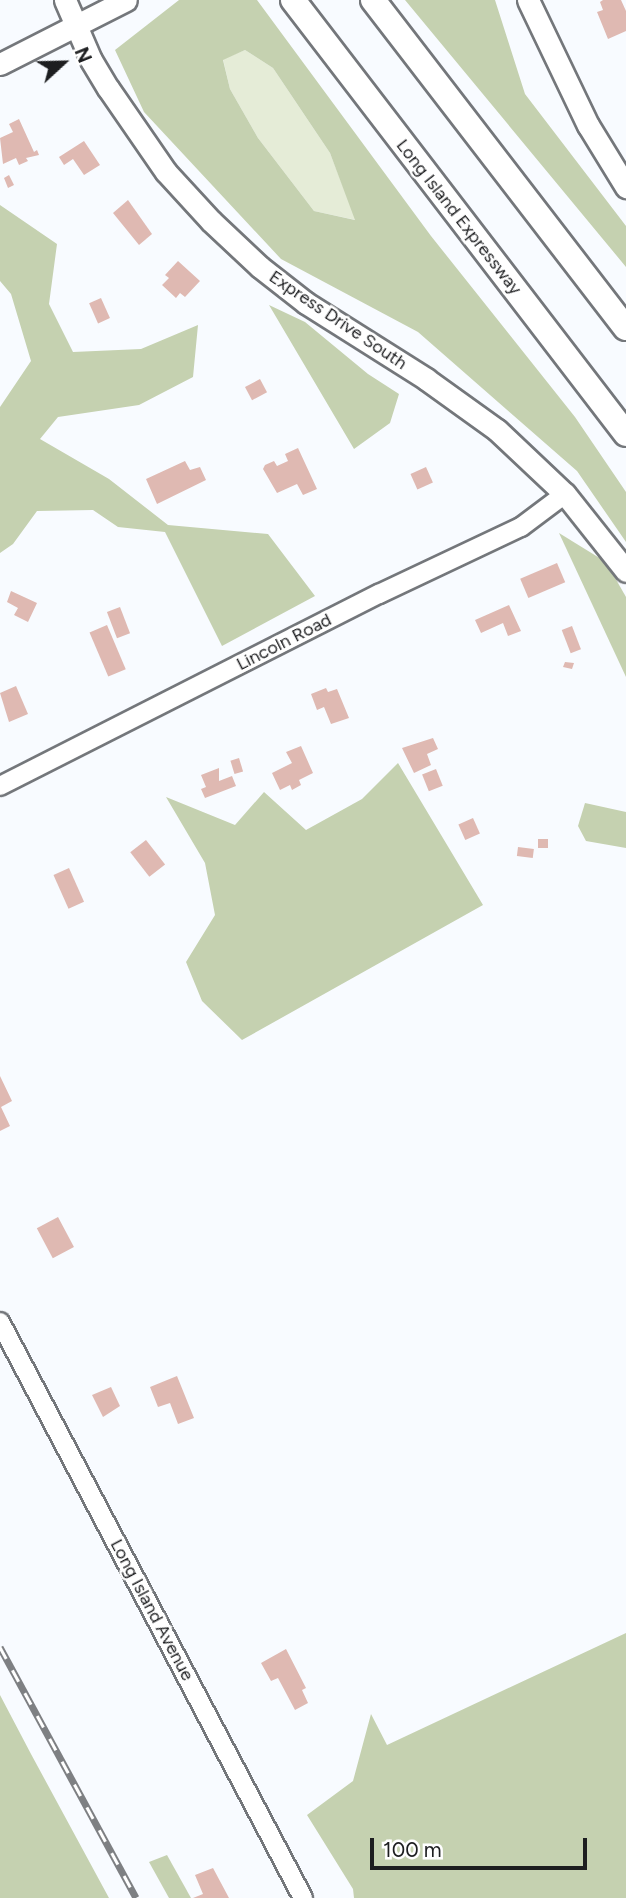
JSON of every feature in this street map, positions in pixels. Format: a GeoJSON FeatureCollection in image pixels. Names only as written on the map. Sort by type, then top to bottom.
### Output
{"type":"FeatureCollection","features":[{"type":"Feature","properties":{"kind":"highway","name":"Long Island Expressway"},"geometry":{"type":"LineString","coordinates":[[293,0],[626,434]]}},
{"type":"Feature","properties":{"kind":"highway"},"geometry":{"type":"LineString","coordinates":[[373,0],[626,328]]}},
{"type":"Feature","properties":{"kind":"main road","name":"Express Drive South"},"geometry":{"type":"LineString","coordinates":[[65,0],[75,26],[108,88],[147,146],[191,201],[234,245],[306,303],[474,412],[520,450],[565,495],[626,571]]}},
{"type":"Feature","properties":{"kind":"main road"},"geometry":{"type":"LineString","coordinates":[[0,64],[126,0]]}},
{"type":"Feature","properties":{"kind":"main road"},"geometry":{"type":"LineString","coordinates":[[528,0],[588,125],[626,187]]}},
{"type":"Feature","properties":{"kind":"street","name":"Lincoln Road"},"geometry":{"type":"LineString","coordinates":[[0,786],[379,594],[522,527],[565,495]]}},
{"type":"Feature","properties":{"kind":"street","name":"Long Island Avenue"},"geometry":{"type":"LineString","coordinates":[[0,1322],[303,1898]]}},
{"type":"Feature","properties":{"kind":"green space"},"geometry":{"type":"Polygon","coordinates":[[[179,0],[257,0],[431,236],[575,417],[626,492],[626,542],[577,471],[418,332],[281,259],[144,112],[115,50],[179,0]],[[245,50],[223,60],[230,89],[258,138],[314,211],[355,220],[330,153],[273,68],[245,50]]]}},
{"type":"Feature","properties":{"kind":"green space"},"geometry":{"type":"Polygon","coordinates":[[[405,0],[495,0],[525,94],[626,226],[626,267],[405,0]]]}},
{"type":"Feature","properties":{"kind":"green space"},"geometry":{"type":"Polygon","coordinates":[[[245,50],[273,68],[330,153],[356,220],[314,211],[258,138],[230,89],[223,59],[245,50]]]}},
{"type":"Feature","properties":{"kind":"green space"},"geometry":{"type":"Polygon","coordinates":[[[0,205],[57,244],[49,304],[73,352],[141,349],[198,325],[193,377],[139,405],[58,417],[40,439],[109,479],[168,525],[268,534],[315,596],[222,646],[165,532],[118,527],[93,510],[37,511],[13,544],[0,553],[0,407],[31,361],[11,294],[0,281],[0,205]]]}},
{"type":"Feature","properties":{"kind":"green space"},"geometry":{"type":"Polygon","coordinates":[[[269,305],[305,322],[368,374],[399,394],[390,423],[354,449],[269,305]]]}},
{"type":"Feature","properties":{"kind":"green space"},"geometry":{"type":"Polygon","coordinates":[[[559,533],[606,562],[626,597],[626,677],[559,533]]]}},
{"type":"Feature","properties":{"kind":"green space"},"geometry":{"type":"Polygon","coordinates":[[[398,763],[483,905],[242,1040],[202,1001],[186,962],[215,915],[205,863],[166,797],[235,825],[264,792],[306,830],[362,799],[398,763]]]}},
{"type":"Feature","properties":{"kind":"green space"},"geometry":{"type":"Polygon","coordinates":[[[585,803],[626,812],[626,848],[586,841],[578,826],[585,803]]]}},
{"type":"Feature","properties":{"kind":"green space"},"geometry":{"type":"Polygon","coordinates":[[[626,1633],[626,1898],[354,1898],[353,1889],[307,1815],[353,1781],[371,1714],[387,1745],[626,1633]]]}},
{"type":"Feature","properties":{"kind":"green space"},"geometry":{"type":"Polygon","coordinates":[[[0,1695],[31,1754],[109,1898],[0,1898],[0,1695]]]}},
{"type":"Feature","properties":{"kind":"green space"},"geometry":{"type":"Polygon","coordinates":[[[167,1855],[191,1898],[169,1898],[149,1862],[167,1855]]]}},
{"type":"Feature","properties":{"kind":"building"},"geometry":{"type":"Polygon","coordinates":[[[621,0],[626,11],[626,31],[608,39],[597,12],[603,10],[600,2],[621,0]]]}},
{"type":"Feature","properties":{"kind":"building"},"geometry":{"type":"Polygon","coordinates":[[[19,119],[34,152],[37,150],[39,155],[26,158],[28,161],[19,165],[16,158],[3,164],[0,138],[13,132],[9,124],[19,119]]]}},
{"type":"Feature","properties":{"kind":"building"},"geometry":{"type":"Polygon","coordinates":[[[84,141],[100,165],[84,175],[73,159],[64,165],[59,157],[84,141]]]}},
{"type":"Feature","properties":{"kind":"building"},"geometry":{"type":"Polygon","coordinates":[[[9,175],[14,185],[8,188],[4,178],[9,175]]]}},
{"type":"Feature","properties":{"kind":"building"},"geometry":{"type":"Polygon","coordinates":[[[128,200],[152,234],[139,245],[113,213],[128,200]]]}},
{"type":"Feature","properties":{"kind":"building"},"geometry":{"type":"Polygon","coordinates":[[[178,261],[200,281],[185,297],[180,293],[176,298],[162,285],[169,278],[165,275],[178,261]]]}},
{"type":"Feature","properties":{"kind":"building"},"geometry":{"type":"Polygon","coordinates":[[[101,298],[110,318],[98,323],[89,303],[101,298]]]}},
{"type":"Feature","properties":{"kind":"building"},"geometry":{"type":"Polygon","coordinates":[[[260,379],[267,392],[252,400],[245,387],[260,379]]]}},
{"type":"Feature","properties":{"kind":"building"},"geometry":{"type":"Polygon","coordinates":[[[298,448],[317,489],[303,495],[297,484],[277,493],[263,469],[274,461],[277,466],[288,461],[285,454],[298,448]]]}},
{"type":"Feature","properties":{"kind":"building"},"geometry":{"type":"Polygon","coordinates":[[[185,461],[190,470],[200,467],[206,480],[157,504],[146,479],[185,461]]]}},
{"type":"Feature","properties":{"kind":"building"},"geometry":{"type":"Polygon","coordinates":[[[426,467],[433,483],[417,489],[410,474],[426,467]]]}},
{"type":"Feature","properties":{"kind":"building"},"geometry":{"type":"Polygon","coordinates":[[[557,563],[565,582],[528,598],[520,579],[557,563]]]}},
{"type":"Feature","properties":{"kind":"building"},"geometry":{"type":"Polygon","coordinates":[[[11,591],[37,603],[28,622],[14,615],[18,608],[7,602],[11,591]]]}},
{"type":"Feature","properties":{"kind":"building"},"geometry":{"type":"Polygon","coordinates":[[[509,605],[521,631],[508,636],[503,623],[481,633],[475,620],[509,605]]]}},
{"type":"Feature","properties":{"kind":"building"},"geometry":{"type":"Polygon","coordinates":[[[120,607],[130,633],[117,638],[107,612],[120,607]]]}},
{"type":"Feature","properties":{"kind":"building"},"geometry":{"type":"Polygon","coordinates":[[[107,625],[126,669],[108,677],[90,632],[107,625]]]}},
{"type":"Feature","properties":{"kind":"building"},"geometry":{"type":"Polygon","coordinates":[[[572,626],[581,649],[571,653],[562,630],[572,626]]]}},
{"type":"Feature","properties":{"kind":"building"},"geometry":{"type":"Polygon","coordinates":[[[565,662],[574,663],[572,669],[563,667],[565,662]]]}},
{"type":"Feature","properties":{"kind":"building"},"geometry":{"type":"Polygon","coordinates":[[[16,686],[28,714],[9,722],[0,693],[16,686]]]}},
{"type":"Feature","properties":{"kind":"building"},"geometry":{"type":"Polygon","coordinates":[[[326,688],[328,692],[337,689],[349,718],[331,724],[324,707],[317,710],[311,694],[326,688]]]}},
{"type":"Feature","properties":{"kind":"building"},"geometry":{"type":"Polygon","coordinates":[[[433,738],[438,749],[427,754],[431,765],[414,773],[402,748],[433,738]]]}},
{"type":"Feature","properties":{"kind":"building"},"geometry":{"type":"Polygon","coordinates":[[[301,746],[313,773],[299,780],[301,785],[292,790],[290,785],[280,790],[272,773],[292,763],[286,752],[301,746]]]}},
{"type":"Feature","properties":{"kind":"building"},"geometry":{"type":"Polygon","coordinates":[[[239,758],[243,771],[234,774],[230,761],[239,758]]]}},
{"type":"Feature","properties":{"kind":"building"},"geometry":{"type":"Polygon","coordinates":[[[219,768],[219,781],[232,776],[236,786],[205,798],[201,789],[206,787],[201,775],[219,768]]]}},
{"type":"Feature","properties":{"kind":"building"},"geometry":{"type":"Polygon","coordinates":[[[436,769],[443,786],[429,791],[422,775],[436,769]]]}},
{"type":"Feature","properties":{"kind":"building"},"geometry":{"type":"Polygon","coordinates":[[[473,818],[480,834],[465,840],[458,825],[473,818]]]}},
{"type":"Feature","properties":{"kind":"building"},"geometry":{"type":"Polygon","coordinates":[[[538,839],[548,839],[548,848],[538,848],[538,839]]]}},
{"type":"Feature","properties":{"kind":"building"},"geometry":{"type":"Polygon","coordinates":[[[146,840],[165,864],[149,877],[130,852],[146,840]]]}},
{"type":"Feature","properties":{"kind":"building"},"geometry":{"type":"Polygon","coordinates":[[[518,847],[534,849],[533,858],[517,856],[518,847]]]}},
{"type":"Feature","properties":{"kind":"building"},"geometry":{"type":"Polygon","coordinates":[[[69,868],[84,902],[69,909],[53,875],[69,868]]]}},
{"type":"Feature","properties":{"kind":"building"},"geometry":{"type":"Polygon","coordinates":[[[0,1076],[12,1101],[1,1107],[10,1126],[0,1131],[0,1076]]]}},
{"type":"Feature","properties":{"kind":"building"},"geometry":{"type":"Polygon","coordinates":[[[58,1217],[74,1247],[53,1258],[37,1228],[58,1217]]]}},
{"type":"Feature","properties":{"kind":"building"},"geometry":{"type":"Polygon","coordinates":[[[177,1376],[194,1418],[178,1424],[170,1403],[158,1407],[150,1387],[177,1376]]]}},
{"type":"Feature","properties":{"kind":"building"},"geometry":{"type":"Polygon","coordinates":[[[111,1387],[120,1406],[103,1417],[92,1395],[111,1387]]]}},
{"type":"Feature","properties":{"kind":"building"},"geometry":{"type":"Polygon","coordinates":[[[286,1649],[306,1688],[302,1690],[308,1703],[295,1710],[278,1678],[271,1681],[261,1663],[286,1649]]]}},
{"type":"Feature","properties":{"kind":"building"},"geometry":{"type":"Polygon","coordinates":[[[213,1868],[229,1898],[193,1898],[203,1894],[195,1875],[213,1868]]]}},
{"type":"Feature","properties":{"kind":"railway"},"geometry":{"type":"LineString","coordinates":[[0,1647],[136,1898]]}}]}
